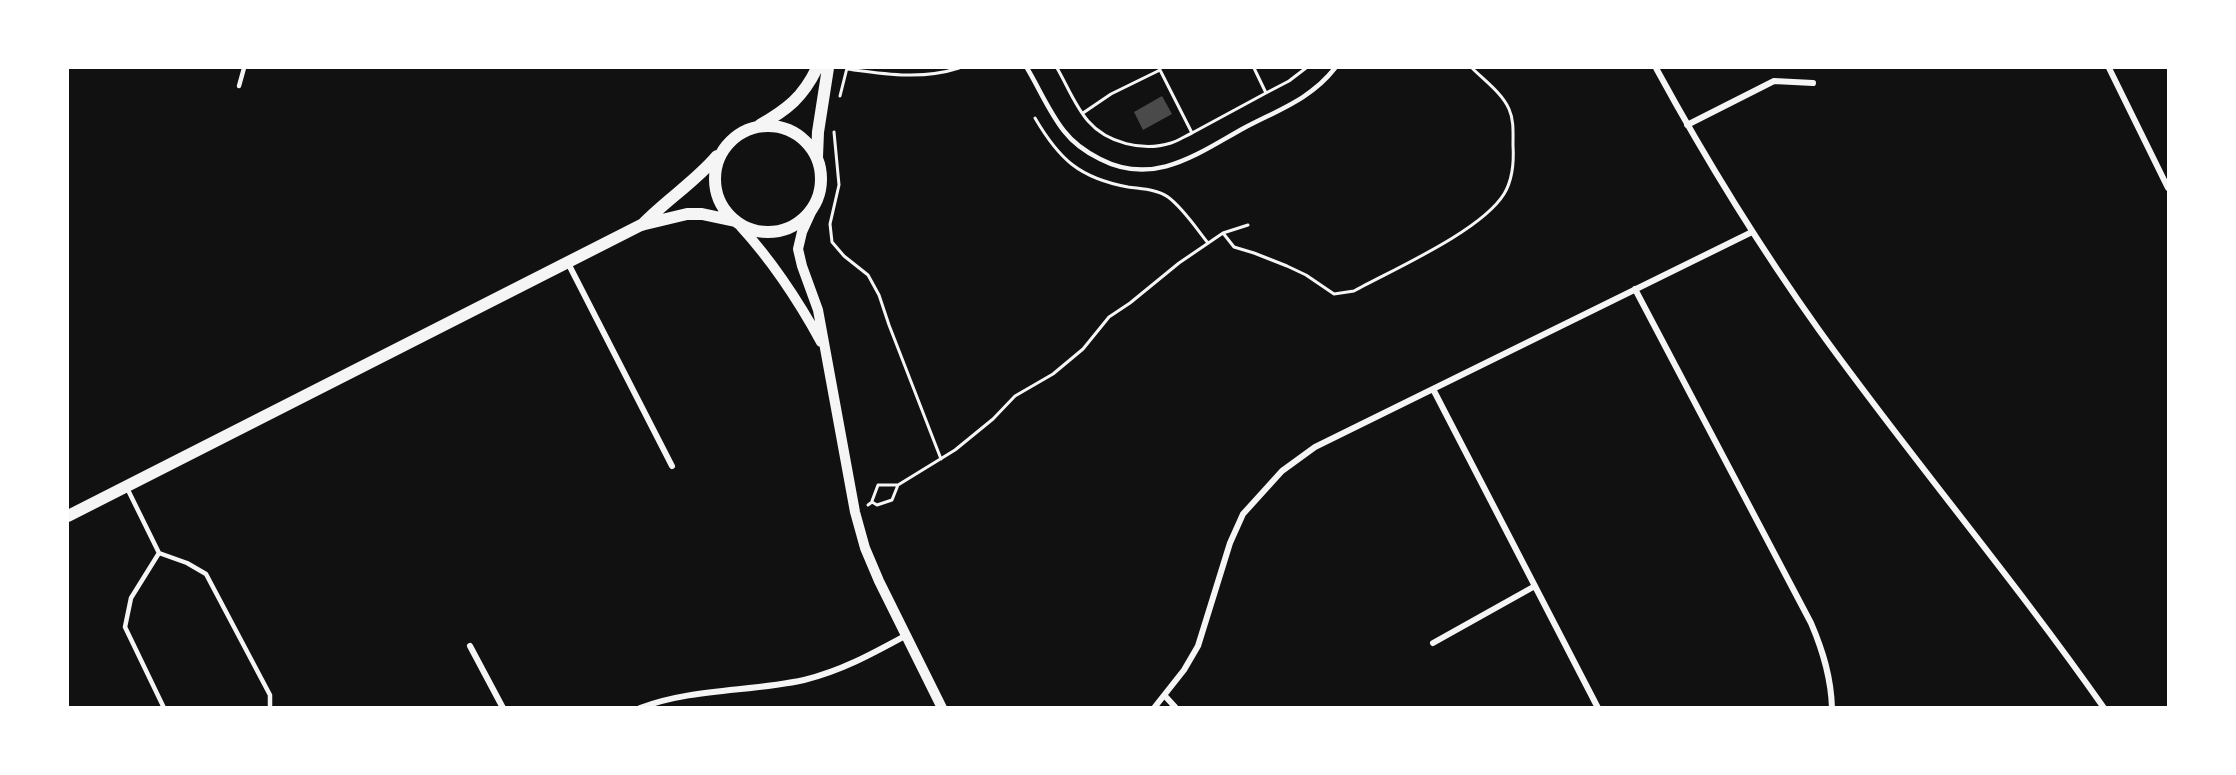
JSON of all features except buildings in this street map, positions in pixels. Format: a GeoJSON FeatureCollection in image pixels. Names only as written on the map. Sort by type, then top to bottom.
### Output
{"type":"FeatureCollection","features":[{"type":"Feature","properties":{"kind":"main road"},"geometry":{"type":"LineString","coordinates":[[641,225],[658,208],[703,173],[728,142],[742,131],[759,125],[793,105],[810,83],[817,68]]}},
{"type":"Feature","properties":{"kind":"main road"},"geometry":{"type":"LineString","coordinates":[[68,516],[641,225],[687,214],[702,214],[768,232],[786,229],[801,221],[813,208],[820,192],[821,174],[817,157],[818,132],[828,68]]}},
{"type":"Feature","properties":{"kind":"main road"},"geometry":{"type":"LineString","coordinates":[[759,125],[777,126],[794,131],[807,142],[817,157]]}},
{"type":"Feature","properties":{"kind":"main road"},"geometry":{"type":"LineString","coordinates":[[728,142],[719,156],[714,174],[716,192],[723,208],[738,224]]}},
{"type":"Feature","properties":{"kind":"street"},"geometry":{"type":"LineString","coordinates":[[1656,68],[1687,125],[1752,232],[1819,330],[2055,638],[2104,708]]}},
{"type":"Feature","properties":{"kind":"street"},"geometry":{"type":"LineString","coordinates":[[2109,68],[2169,188]]}},
{"type":"Feature","properties":{"kind":"street"},"geometry":{"type":"LineString","coordinates":[[1687,125],[1774,81],[1813,83]]}},
{"type":"Feature","properties":{"kind":"street"},"geometry":{"type":"LineString","coordinates":[[813,208],[802,232],[798,249],[818,310],[855,512],[865,548],[905,636],[942,708]]}},
{"type":"Feature","properties":{"kind":"street"},"geometry":{"type":"LineString","coordinates":[[738,224],[784,279],[824,347]]}},
{"type":"Feature","properties":{"kind":"street"},"geometry":{"type":"LineString","coordinates":[[1154,708],[1184,670],[1198,646],[1230,543],[1243,514],[1282,471],[1315,447],[1752,232]]}},
{"type":"Feature","properties":{"kind":"street"},"geometry":{"type":"LineString","coordinates":[[568,263],[672,466]]}},
{"type":"Feature","properties":{"kind":"street"},"geometry":{"type":"LineString","coordinates":[[1635,289],[1811,623],[1824,654],[1832,690],[1832,708]]}},
{"type":"Feature","properties":{"kind":"street"},"geometry":{"type":"LineString","coordinates":[[1432,389],[1598,708]]}},
{"type":"Feature","properties":{"kind":"street"},"geometry":{"type":"LineString","coordinates":[[1433,643],[1535,586]]}},
{"type":"Feature","properties":{"kind":"street"},"geometry":{"type":"LineString","coordinates":[[640,708],[672,698],[801,680],[826,674],[858,661],[905,636]]}},
{"type":"Feature","properties":{"kind":"street"},"geometry":{"type":"LineString","coordinates":[[470,646],[503,708]]}},
{"type":"Feature","properties":{"kind":"street"},"geometry":{"type":"LineString","coordinates":[[1165,696],[1176,708]]}},
{"type":"Feature","properties":{"kind":"lane"},"geometry":{"type":"LineString","coordinates":[[239,86],[244,68]]}},
{"type":"Feature","properties":{"kind":"lane"},"geometry":{"type":"LineString","coordinates":[[1027,68],[1062,129],[1073,142],[1114,167],[1146,171],[1174,164],[1196,155],[1294,103],[1314,91],[1335,68]]}},
{"type":"Feature","properties":{"kind":"lane"},"geometry":{"type":"LineString","coordinates":[[126,486],[159,553],[188,562],[206,574],[270,695],[270,708]]}},
{"type":"Feature","properties":{"kind":"lane"},"geometry":{"type":"LineString","coordinates":[[159,553],[131,598],[125,627],[164,708]]}},
{"type":"Feature","properties":{"kind":"path"},"geometry":{"type":"LineString","coordinates":[[839,100],[847,68],[919,76],[940,74],[959,68]]}},
{"type":"Feature","properties":{"kind":"path"},"geometry":{"type":"LineString","coordinates":[[1057,68],[1083,113],[1104,135],[1144,146],[1171,143],[1289,81],[1306,68]]}},
{"type":"Feature","properties":{"kind":"path"},"geometry":{"type":"LineString","coordinates":[[1254,68],[1266,93]]}},
{"type":"Feature","properties":{"kind":"path"},"geometry":{"type":"LineString","coordinates":[[1223,233],[1234,247],[1254,252],[1287,266],[1306,275],[1334,294],[1354,291],[1460,233],[1496,205],[1505,192],[1512,167],[1513,132],[1509,110],[1505,102],[1472,68]]}},
{"type":"Feature","properties":{"kind":"path"},"geometry":{"type":"LineString","coordinates":[[1083,113],[1111,94],[1159,69],[1192,132]]}},
{"type":"Feature","properties":{"kind":"path"},"geometry":{"type":"LineString","coordinates":[[1035,118],[1051,144],[1077,168],[1113,184],[1147,189],[1167,197],[1208,243]]}},
{"type":"Feature","properties":{"kind":"path"},"geometry":{"type":"LineString","coordinates":[[834,130],[839,185],[830,224],[832,242],[844,256],[868,274],[879,295],[941,459]]}},
{"type":"Feature","properties":{"kind":"path"},"geometry":{"type":"LineString","coordinates":[[868,505],[872,502],[878,485],[898,485],[941,459],[993,419],[1015,396],[1053,374],[1083,349],[1109,317],[1223,233],[1248,225]]}},
{"type":"Feature","properties":{"kind":"path"},"geometry":{"type":"LineString","coordinates":[[872,502],[877,505],[892,500],[898,485]]}}]}
